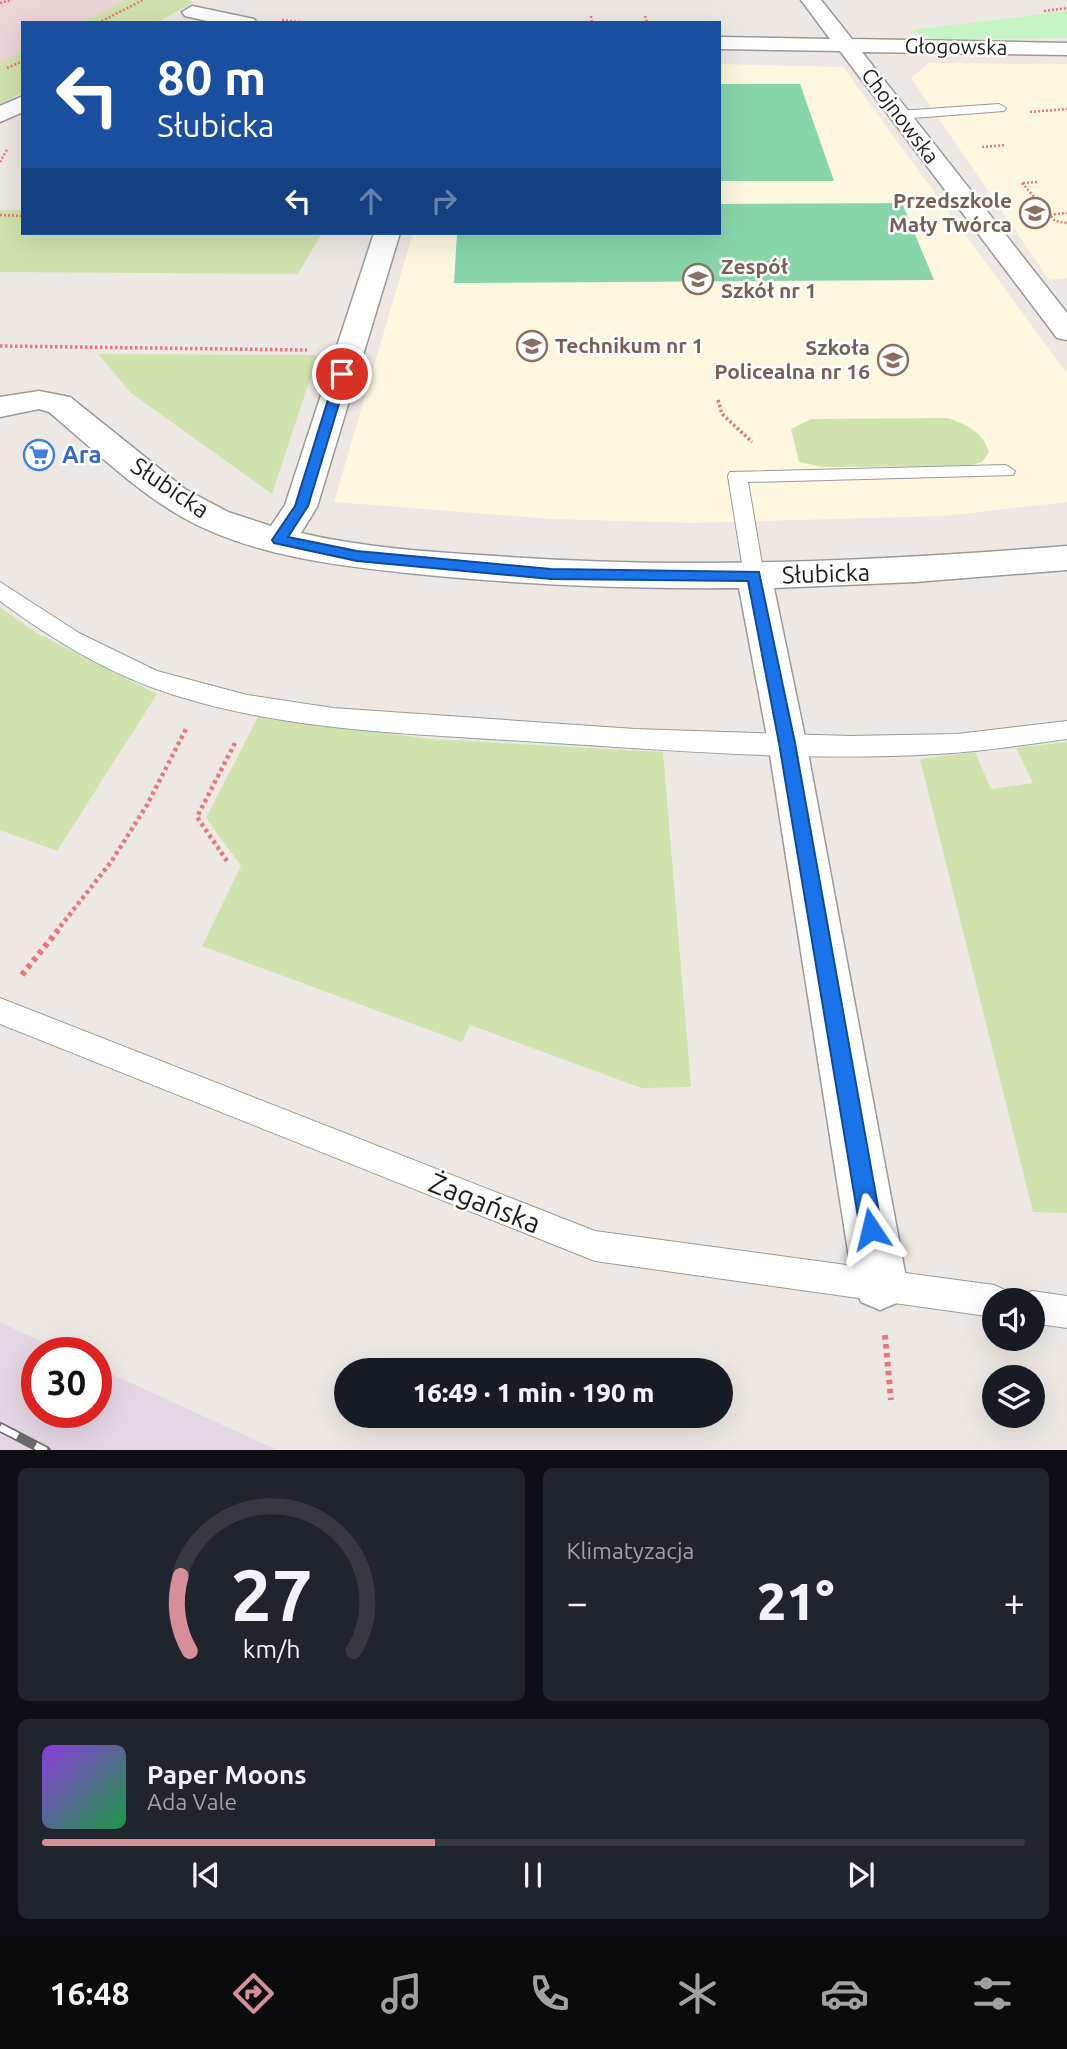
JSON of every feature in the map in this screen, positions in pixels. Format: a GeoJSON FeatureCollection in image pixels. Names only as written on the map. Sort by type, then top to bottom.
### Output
{"type":"FeatureCollection","features":[{"type":"Feature","properties":{"kind":"street"},"geometry":{"type":"LineString","coordinates":[[176,21],[215,0]]}},
{"type":"Feature","properties":{"kind":"street","name":"Chojnowska"},"geometry":{"type":"LineString","coordinates":[[811,0],[1067,332]]}},
{"type":"Feature","properties":{"kind":"street"},"geometry":{"type":"LineString","coordinates":[[192,12],[237,21]]}},
{"type":"Feature","properties":{"kind":"street","name":"Głogowska"},"geometry":{"type":"LineString","coordinates":[[721,43],[1067,49]]}},
{"type":"Feature","properties":{"kind":"street"},"geometry":{"type":"LineString","coordinates":[[0,115],[21,104]]}},
{"type":"Feature","properties":{"kind":"street"},"geometry":{"type":"LineString","coordinates":[[279,540],[301,506],[386,235]]}},
{"type":"Feature","properties":{"kind":"street","name":"Słubicka"},"geometry":{"type":"LineString","coordinates":[[0,407],[38,400],[59,404],[168,493],[215,519],[279,540],[357,556],[551,574],[754,576],[869,573],[1067,558]]}},
{"type":"Feature","properties":{"kind":"street"},"geometry":{"type":"LineString","coordinates":[[754,576],[787,743],[880,1283]]}},
{"type":"Feature","properties":{"kind":"lane"},"geometry":{"type":"LineString","coordinates":[[899,115],[999,108]]}},
{"type":"Feature","properties":{"kind":"lane"},"geometry":{"type":"LineString","coordinates":[[754,576],[737,476],[1006,471]]}},
{"type":"Feature","properties":{"kind":"lane"},"geometry":{"type":"LineString","coordinates":[[0,590],[48,627],[110,662],[203,694],[305,714],[443,727],[621,737],[893,747],[1067,730]]}},
{"type":"Feature","properties":{"kind":"lane","name":"Żagańska"},"geometry":{"type":"LineString","coordinates":[[0,1010],[595,1246],[982,1299]]}},
{"type":"Feature","properties":{"kind":"lane"},"geometry":{"type":"LineString","coordinates":[[1045,1309],[1067,1312]]}},
{"type":"Feature","properties":{"kind":"path"},"geometry":{"type":"LineString","coordinates":[[0,3],[12,0]]}},
{"type":"Feature","properties":{"kind":"path"},"geometry":{"type":"LineString","coordinates":[[102,21],[143,0]]}},
{"type":"Feature","properties":{"kind":"path"},"geometry":{"type":"LineString","coordinates":[[591,16],[592,21]]}},
{"type":"Feature","properties":{"kind":"path"},"geometry":{"type":"LineString","coordinates":[[645,16],[646,21]]}},
{"type":"Feature","properties":{"kind":"path"},"geometry":{"type":"LineString","coordinates":[[1063,109],[1067,113]]}},
{"type":"Feature","properties":{"kind":"path"},"geometry":{"type":"LineString","coordinates":[[982,147],[1006,145]]}},
{"type":"Feature","properties":{"kind":"path"},"geometry":{"type":"LineString","coordinates":[[1038,182],[1023,183],[1055,221],[1067,223]]}},
{"type":"Feature","properties":{"kind":"path"},"geometry":{"type":"LineString","coordinates":[[1050,215],[1067,213]]}},
{"type":"Feature","properties":{"kind":"path"},"geometry":{"type":"LineString","coordinates":[[0,215],[21,216]]}},
{"type":"Feature","properties":{"kind":"path"},"geometry":{"type":"LineString","coordinates":[[0,346],[312,350]]}},
{"type":"Feature","properties":{"kind":"path"},"geometry":{"type":"LineString","coordinates":[[718,400],[720,407]]}},
{"type":"Feature","properties":{"kind":"path"},"geometry":{"type":"LineString","coordinates":[[17,982],[111,862],[147,805],[203,694]]}},
{"type":"Feature","properties":{"kind":"path"},"geometry":{"type":"LineString","coordinates":[[227,861],[197,817],[255,704]]}},
{"type":"Feature","properties":{"kind":"path"},"geometry":{"type":"LineString","coordinates":[[880,1283],[891,1400]]}},
{"type":"Feature","properties":{"kind":"shaded area"},"geometry":{"type":"Polygon","coordinates":[[[0,0],[126,0],[84,21],[21,21],[21,52],[0,63],[0,0]]]}},
{"type":"Feature","properties":{"kind":"shaded area","name":"Przedszkole Mały Twórca"},"geometry":{"type":"Polygon","coordinates":[[[929,63],[1067,64],[1067,278],[1049,280],[911,78],[929,63]]]}},
{"type":"Feature","properties":{"kind":"shaded area","name":"Zespół Szkół nr 1"},"geometry":{"type":"Polygon","coordinates":[[[721,64],[843,67],[1067,374],[1067,502],[944,516],[694,523],[552,519],[334,502],[412,235],[721,235],[721,64]]]}},
{"type":"Feature","properties":{"kind":"shaded area"},"geometry":{"type":"Polygon","coordinates":[[[0,1322],[31,1337],[21,1337],[21,1428],[112,1428],[112,1374],[277,1450],[0,1450],[0,1322]]]}},
{"type":"Feature","properties":{"kind":"green space"},"geometry":{"type":"Polygon","coordinates":[[[126,0],[194,2],[160,21],[84,21],[126,0]]]}},
{"type":"Feature","properties":{"kind":"green space"},"geometry":{"type":"Polygon","coordinates":[[[1067,11],[1067,38],[936,40],[911,30],[1067,11]]]}},
{"type":"Feature","properties":{"kind":"green space"},"geometry":{"type":"Polygon","coordinates":[[[21,52],[21,93],[0,104],[0,63],[21,52]]]}},
{"type":"Feature","properties":{"kind":"green space"},"geometry":{"type":"Polygon","coordinates":[[[721,84],[800,84],[834,181],[721,181],[721,84]]]}},
{"type":"Feature","properties":{"kind":"green space"},"geometry":{"type":"Polygon","coordinates":[[[902,203],[934,280],[454,283],[457,235],[721,235],[721,204],[902,203]]]}},
{"type":"Feature","properties":{"kind":"green space"},"geometry":{"type":"Polygon","coordinates":[[[0,210],[21,210],[21,235],[321,235],[298,274],[0,272],[0,210]]]}},
{"type":"Feature","properties":{"kind":"green space"},"geometry":{"type":"Polygon","coordinates":[[[98,354],[318,355],[272,494],[131,393],[98,354]]]}},
{"type":"Feature","properties":{"kind":"green space"},"geometry":{"type":"Polygon","coordinates":[[[947,418],[967,426],[982,439],[989,452],[982,462],[968,466],[823,467],[799,462],[791,429],[811,419],[947,418]]]}},
{"type":"Feature","properties":{"kind":"green space"},"geometry":{"type":"Polygon","coordinates":[[[0,607],[36,633],[157,694],[57,851],[0,830],[0,607]]]}},
{"type":"Feature","properties":{"kind":"green space"},"geometry":{"type":"Polygon","coordinates":[[[259,715],[429,739],[663,752],[691,1087],[641,1088],[470,1025],[462,1042],[202,946],[241,866],[206,818],[259,715]]]}},
{"type":"Feature","properties":{"kind":"green space"},"geometry":{"type":"Polygon","coordinates":[[[1067,742],[1067,1213],[1033,1212],[920,759],[975,752],[991,789],[1033,783],[1016,748],[1067,742]]]}},
{"type":"Feature","properties":{"kind":"railway"},"geometry":{"type":"LineString","coordinates":[[0,1427],[44,1450]]}},
{"type":"Feature","properties":{"kind":"place","name":"Przedszkole Mały Twórca"},"geometry":{"type":"Point","coordinates":[1035,213]}},
{"type":"Feature","properties":{"kind":"place","name":"Zespół Szkół nr 1"},"geometry":{"type":"Point","coordinates":[698,279]}},
{"type":"Feature","properties":{"kind":"place","name":"Technikum nr 1"},"geometry":{"type":"Point","coordinates":[532,346]}},
{"type":"Feature","properties":{"kind":"place","name":"Szkoła Policealna nr 16"},"geometry":{"type":"Point","coordinates":[893,360]}},
{"type":"Feature","properties":{"kind":"place","name":"Ara"},"geometry":{"type":"Point","coordinates":[39,455]}},
{"type":"Feature","properties":{"kind":"route"},"geometry":{"type":"LineString","coordinates":[[342,374],[301,506],[279,540],[331,553],[551,574],[754,576],[787,743],[871,1229]]}}]}
